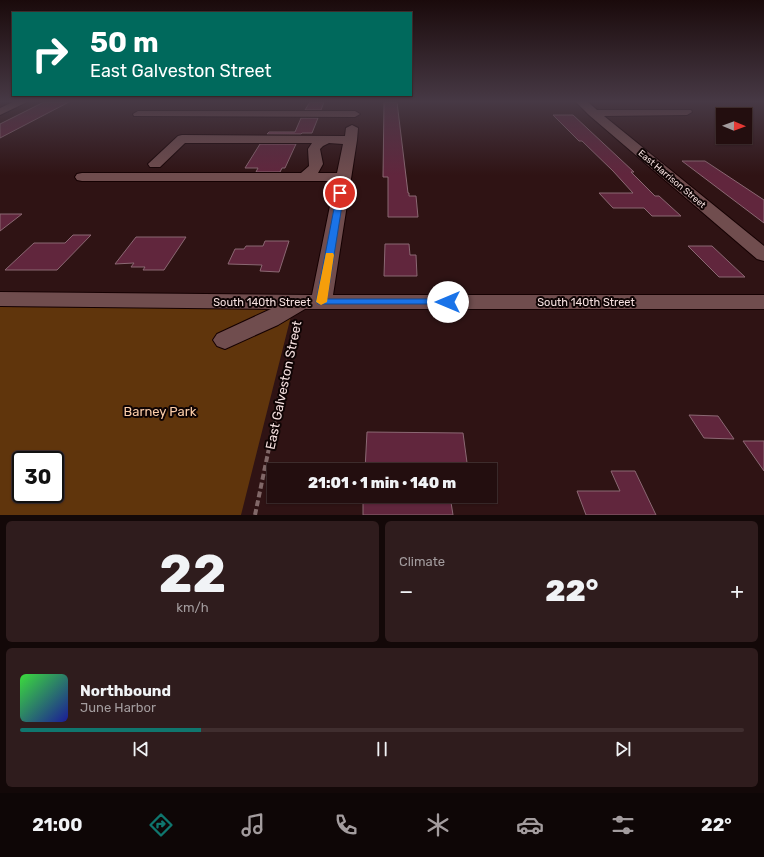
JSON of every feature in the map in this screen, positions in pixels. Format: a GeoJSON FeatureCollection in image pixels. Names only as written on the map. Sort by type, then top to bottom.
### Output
{"type":"FeatureCollection","features":[{"type":"Feature","properties":{"kind":"street"},"geometry":{"type":"LineString","coordinates":[[321,302],[353,126]]}},
{"type":"Feature","properties":{"kind":"street","name":"East Harrison Street"},"geometry":{"type":"LineString","coordinates":[[609,126],[764,255]]}},
{"type":"Feature","properties":{"kind":"street"},"geometry":{"type":"LineString","coordinates":[[155,164],[182,139],[351,140]]}},
{"type":"Feature","properties":{"kind":"street"},"geometry":{"type":"LineString","coordinates":[[305,177],[316,168],[317,162],[314,149],[319,143],[327,140]]}},
{"type":"Feature","properties":{"kind":"street"},"geometry":{"type":"LineString","coordinates":[[82,177],[343,177]]}},
{"type":"Feature","properties":{"kind":"street","name":"South 140th Street"},"geometry":{"type":"LineString","coordinates":[[0,299],[300,302],[764,302]]}},
{"type":"Feature","properties":{"kind":"street"},"geometry":{"type":"LineString","coordinates":[[225,340],[270,319],[300,302]]}},
{"type":"Feature","properties":{"kind":"path","name":"East Galveston Street"},"geometry":{"type":"LineString","coordinates":[[255,515],[300,302]]}},
{"type":"Feature","properties":{"kind":"green space","name":"Barney Park"},"geometry":{"type":"Polygon","coordinates":[[[0,307],[293,308],[241,515],[0,515],[0,307]]]}},
{"type":"Feature","properties":{"kind":"building"},"geometry":{"type":"Polygon","coordinates":[[[0,126],[23,126],[0,138],[0,126]]]}},
{"type":"Feature","properties":{"kind":"building"},"geometry":{"type":"Polygon","coordinates":[[[298,126],[315,126],[312,133],[267,134],[269,132],[295,132],[298,126]]]}},
{"type":"Feature","properties":{"kind":"building"},"geometry":{"type":"Polygon","coordinates":[[[384,126],[400,126],[408,193],[409,196],[416,196],[418,217],[388,217],[388,177],[383,177],[384,126]]]}},
{"type":"Feature","properties":{"kind":"building"},"geometry":{"type":"Polygon","coordinates":[[[564,126],[585,126],[634,172],[631,172],[655,196],[659,196],[681,216],[652,216],[644,208],[613,208],[599,193],[633,193],[582,141],[579,141],[564,126]]]}},
{"type":"Feature","properties":{"kind":"building"},"geometry":{"type":"Polygon","coordinates":[[[260,144],[296,144],[285,168],[282,168],[280,172],[256,172],[258,168],[245,168],[260,144]]]}},
{"type":"Feature","properties":{"kind":"building"},"geometry":{"type":"Polygon","coordinates":[[[682,161],[705,161],[764,200],[764,223],[682,161]]]}},
{"type":"Feature","properties":{"kind":"building"},"geometry":{"type":"Polygon","coordinates":[[[0,214],[22,214],[0,231],[0,214]]]}},
{"type":"Feature","properties":{"kind":"building"},"geometry":{"type":"Polygon","coordinates":[[[73,235],[91,235],[57,270],[5,270],[34,243],[65,243],[73,235]]]}},
{"type":"Feature","properties":{"kind":"building"},"geometry":{"type":"Polygon","coordinates":[[[136,237],[186,237],[164,270],[143,270],[145,267],[131,267],[134,263],[115,264],[136,237]]]}},
{"type":"Feature","properties":{"kind":"building"},"geometry":{"type":"Polygon","coordinates":[[[265,241],[289,241],[279,272],[260,271],[262,265],[228,264],[235,249],[244,249],[246,246],[263,246],[265,241]]]}},
{"type":"Feature","properties":{"kind":"building"},"geometry":{"type":"Polygon","coordinates":[[[385,244],[409,244],[410,255],[416,255],[417,276],[384,276],[385,244]]]}},
{"type":"Feature","properties":{"kind":"building"},"geometry":{"type":"Polygon","coordinates":[[[688,246],[712,246],[745,277],[719,277],[688,246]]]}},
{"type":"Feature","properties":{"kind":"building"},"geometry":{"type":"Polygon","coordinates":[[[689,415],[718,416],[734,439],[704,438],[689,415]]]}},
{"type":"Feature","properties":{"kind":"building"},"geometry":{"type":"Polygon","coordinates":[[[367,432],[463,433],[467,463],[365,463],[367,432]]]}},
{"type":"Feature","properties":{"kind":"building"},"geometry":{"type":"Polygon","coordinates":[[[743,441],[764,441],[764,471],[743,441]]]}},
{"type":"Feature","properties":{"kind":"building"},"geometry":{"type":"Polygon","coordinates":[[[611,471],[635,471],[656,515],[586,515],[577,491],[620,491],[611,471]]]}},
{"type":"Feature","properties":{"kind":"building"},"geometry":{"type":"Polygon","coordinates":[[[363,503],[451,503],[453,515],[363,515],[363,503]]]}},
{"type":"Feature","properties":{"kind":"slow traffic"},"geometry":{"type":"LineString","coordinates":[[321,302],[329,255]]}},
{"type":"Feature","properties":{"kind":"route"},"geometry":{"type":"LineString","coordinates":[[340,193],[321,302],[448,302]]}}]}
